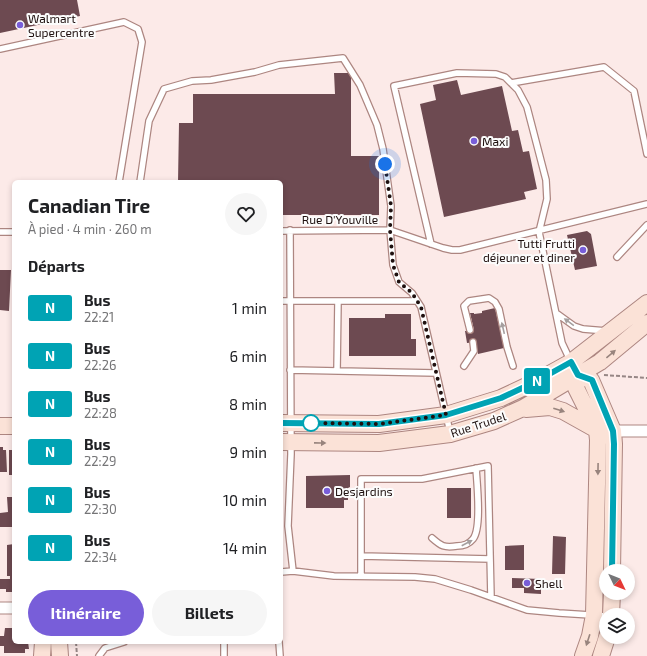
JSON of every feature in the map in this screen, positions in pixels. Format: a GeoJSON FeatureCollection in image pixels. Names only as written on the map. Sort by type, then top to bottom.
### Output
{"type":"FeatureCollection","features":[{"type":"Feature","properties":{"kind":"main road","name":"Rue Trudel"},"geometry":{"type":"LineString","coordinates":[[286,442],[379,443],[450,434],[494,421],[520,410],[575,369],[611,332],[647,303]]}},
{"type":"Feature","properties":{"kind":"main road","name":"Rue Trudel"},"geometry":{"type":"LineString","coordinates":[[286,423],[379,424],[446,415],[501,398],[535,382],[600,362],[647,323]]}},
{"type":"Feature","properties":{"kind":"main road"},"geometry":{"type":"LineString","coordinates":[[575,369],[576,388],[597,430],[600,608]]}},
{"type":"Feature","properties":{"kind":"main road"},"geometry":{"type":"LineString","coordinates":[[575,369],[592,380],[613,431],[612,564]]}},
{"type":"Feature","properties":{"kind":"main road"},"geometry":{"type":"LineString","coordinates":[[520,410],[550,407],[563,410],[597,430]]}},
{"type":"Feature","properties":{"kind":"main road"},"geometry":{"type":"LineString","coordinates":[[0,426],[12,426]]}},
{"type":"Feature","properties":{"kind":"main road"},"geometry":{"type":"LineString","coordinates":[[583,656],[590,636],[599,618]]}},
{"type":"Feature","properties":{"kind":"main road"},"geometry":{"type":"LineString","coordinates":[[42,644],[42,656]]}},
{"type":"Feature","properties":{"kind":"main road"},"geometry":{"type":"LineString","coordinates":[[59,644],[60,656]]}},
{"type":"Feature","properties":{"kind":"main road"},"geometry":{"type":"LineString","coordinates":[[601,656],[605,644]]}},
{"type":"Feature","properties":{"kind":"street"},"geometry":{"type":"LineString","coordinates":[[613,431],[647,431]]}},
{"type":"Feature","properties":{"kind":"street"},"geometry":{"type":"LineString","coordinates":[[0,608],[12,608]]}},
{"type":"Feature","properties":{"kind":"lane"},"geometry":{"type":"LineString","coordinates":[[0,49],[124,22],[138,29],[142,42],[119,180]]}},
{"type":"Feature","properties":{"kind":"lane"},"geometry":{"type":"LineString","coordinates":[[140,180],[148,121],[164,89],[192,81],[211,80],[279,65],[343,58],[360,85],[377,126],[383,149],[391,206],[390,230],[393,265],[399,282],[412,293],[421,307],[450,434]]}},
{"type":"Feature","properties":{"kind":"lane"},"geometry":{"type":"LineString","coordinates":[[511,84],[604,67],[634,91],[647,154]]}},
{"type":"Feature","properties":{"kind":"lane"},"geometry":{"type":"LineString","coordinates":[[431,244],[394,86],[457,73],[496,74],[505,77],[518,90],[527,107],[546,180],[547,199],[539,232],[562,343],[575,369]]}},
{"type":"Feature","properties":{"kind":"lane","name":"Rue D'Youville"},"geometry":{"type":"LineString","coordinates":[[283,231],[390,230],[452,250],[460,250],[539,232],[647,204]]}},
{"type":"Feature","properties":{"kind":"lane"},"geometry":{"type":"LineString","coordinates":[[617,257],[647,225]]}},
{"type":"Feature","properties":{"kind":"lane"},"geometry":{"type":"LineString","coordinates":[[290,230],[290,370],[286,442],[288,526],[293,571]]}},
{"type":"Feature","properties":{"kind":"lane"},"geometry":{"type":"LineString","coordinates":[[0,232],[12,232]]}},
{"type":"Feature","properties":{"kind":"lane"},"geometry":{"type":"LineString","coordinates":[[470,330],[464,306],[468,301],[489,298],[495,302],[499,309],[513,366]]}},
{"type":"Feature","properties":{"kind":"lane"},"geometry":{"type":"LineString","coordinates":[[283,301],[417,301]]}},
{"type":"Feature","properties":{"kind":"lane"},"geometry":{"type":"LineString","coordinates":[[337,371],[338,301]]}},
{"type":"Feature","properties":{"kind":"lane"},"geometry":{"type":"LineString","coordinates":[[556,312],[574,326],[583,329],[611,332]]}},
{"type":"Feature","properties":{"kind":"lane"},"geometry":{"type":"LineString","coordinates":[[464,366],[474,351],[472,342]]}},
{"type":"Feature","properties":{"kind":"lane"},"geometry":{"type":"LineString","coordinates":[[290,370],[436,373]]}},
{"type":"Feature","properties":{"kind":"lane"},"geometry":{"type":"LineString","coordinates":[[361,576],[361,479],[422,479],[488,466],[491,597]]}},
{"type":"Feature","properties":{"kind":"lane"},"geometry":{"type":"LineString","coordinates":[[432,538],[440,545],[447,547],[465,546],[473,539],[478,526],[476,468]]}},
{"type":"Feature","properties":{"kind":"lane"},"geometry":{"type":"LineString","coordinates":[[361,556],[490,559]]}},
{"type":"Feature","properties":{"kind":"lane"},"geometry":{"type":"LineString","coordinates":[[283,572],[293,571],[334,576],[415,576],[435,579],[527,610],[559,614],[599,616]]}},
{"type":"Feature","properties":{"kind":"lane"},"geometry":{"type":"LineString","coordinates":[[99,656],[105,648],[118,644]]}},
{"type":"Feature","properties":{"kind":"lane"},"geometry":{"type":"LineString","coordinates":[[224,644],[224,656]]}},
{"type":"Feature","properties":{"kind":"lane"},"geometry":{"type":"LineString","coordinates":[[279,644],[280,656]]}},
{"type":"Feature","properties":{"kind":"path"},"geometry":{"type":"LineString","coordinates":[[598,376],[647,378]]}},
{"type":"Feature","properties":{"kind":"path"},"geometry":{"type":"LineString","coordinates":[[76,644],[77,656]]}},
{"type":"Feature","properties":{"kind":"building","name":"Walmart Supercentre"},"geometry":{"type":"Polygon","coordinates":[[[0,0],[77,0],[80,16],[0,33],[0,0]]]}},
{"type":"Feature","properties":{"kind":"building"},"geometry":{"type":"Polygon","coordinates":[[[334,73],[351,73],[351,156],[379,156],[379,215],[283,215],[283,180],[178,180],[179,123],[193,123],[193,94],[335,94],[334,73]]]}},
{"type":"Feature","properties":{"kind":"building","name":"Maxi"},"geometry":{"type":"Polygon","coordinates":[[[457,80],[461,95],[502,86],[512,131],[518,130],[523,152],[529,151],[537,189],[524,192],[526,199],[444,217],[420,104],[436,100],[433,85],[457,80]]]}},
{"type":"Feature","properties":{"kind":"building"},"geometry":{"type":"Polygon","coordinates":[[[587,231],[591,234],[597,266],[575,270],[567,235],[587,231]]]}},
{"type":"Feature","properties":{"kind":"building"},"geometry":{"type":"Polygon","coordinates":[[[0,270],[11,270],[9,311],[0,310],[0,270]]]}},
{"type":"Feature","properties":{"kind":"building"},"geometry":{"type":"Polygon","coordinates":[[[495,308],[504,348],[478,354],[476,342],[467,343],[465,331],[474,330],[470,313],[482,313],[482,311],[495,308]]]}},
{"type":"Feature","properties":{"kind":"building"},"geometry":{"type":"Polygon","coordinates":[[[385,314],[411,314],[411,339],[416,339],[416,356],[349,356],[349,318],[385,318],[385,314]]]}},
{"type":"Feature","properties":{"kind":"building"},"geometry":{"type":"Polygon","coordinates":[[[0,447],[3,447],[3,450],[6,450],[7,472],[0,472],[0,447]]]}},
{"type":"Feature","properties":{"kind":"building"},"geometry":{"type":"Polygon","coordinates":[[[9,450],[12,450],[12,475],[9,475],[9,450]]]}},
{"type":"Feature","properties":{"kind":"building"},"geometry":{"type":"Polygon","coordinates":[[[350,475],[348,500],[344,500],[344,508],[306,508],[306,476],[350,475]]]}},
{"type":"Feature","properties":{"kind":"building"},"geometry":{"type":"Polygon","coordinates":[[[447,488],[471,488],[471,518],[447,518],[447,488]]]}},
{"type":"Feature","properties":{"kind":"building"},"geometry":{"type":"Polygon","coordinates":[[[7,497],[12,497],[12,527],[0,527],[0,513],[8,512],[7,497]]]}},
{"type":"Feature","properties":{"kind":"building","name":"Shell"},"geometry":{"type":"Polygon","coordinates":[[[553,536],[566,537],[565,574],[552,574],[553,536]]]}},
{"type":"Feature","properties":{"kind":"building"},"geometry":{"type":"Polygon","coordinates":[[[12,544],[12,592],[6,592],[6,589],[0,589],[0,579],[10,579],[10,576],[7,576],[7,545],[12,544]]]}},
{"type":"Feature","properties":{"kind":"building","name":"Shell"},"geometry":{"type":"Polygon","coordinates":[[[524,545],[524,570],[505,570],[505,546],[524,545]]]}},
{"type":"Feature","properties":{"kind":"building","name":"Shell"},"geometry":{"type":"Polygon","coordinates":[[[512,578],[541,579],[541,594],[524,593],[524,588],[512,588],[512,578]]]}},
{"type":"Feature","properties":{"kind":"building"},"geometry":{"type":"Polygon","coordinates":[[[5,628],[12,628],[12,644],[28,644],[29,649],[25,649],[25,653],[4,653],[4,646],[0,646],[0,636],[4,636],[5,628]]]}},
{"type":"Feature","properties":{"kind":"bus line","name":"N"},"geometry":{"type":"LineString","coordinates":[[283,423],[379,424],[446,415],[501,398],[535,382],[571,362],[578,375],[592,380],[613,431],[612,564]]}},
{"type":"Feature","properties":{"kind":"place","name":"Walmart Supercentre"},"geometry":{"type":"Point","coordinates":[20,25]}},
{"type":"Feature","properties":{"kind":"place","name":"Maxi"},"geometry":{"type":"Point","coordinates":[474,141]}},
{"type":"Feature","properties":{"kind":"place","name":"Tutti Frutti déjeuner et diner"},"geometry":{"type":"Point","coordinates":[583,250]}},
{"type":"Feature","properties":{"kind":"place","name":"Desjardins"},"geometry":{"type":"Point","coordinates":[327,491]}},
{"type":"Feature","properties":{"kind":"place","name":"Shell"},"geometry":{"type":"Point","coordinates":[527,583]}},
{"type":"Feature","properties":{"kind":"route"},"geometry":{"type":"LineString","coordinates":[[311,423],[379,424],[446,415],[421,307],[412,293],[399,282],[393,265],[390,230],[391,206],[385,164]]}}]}
